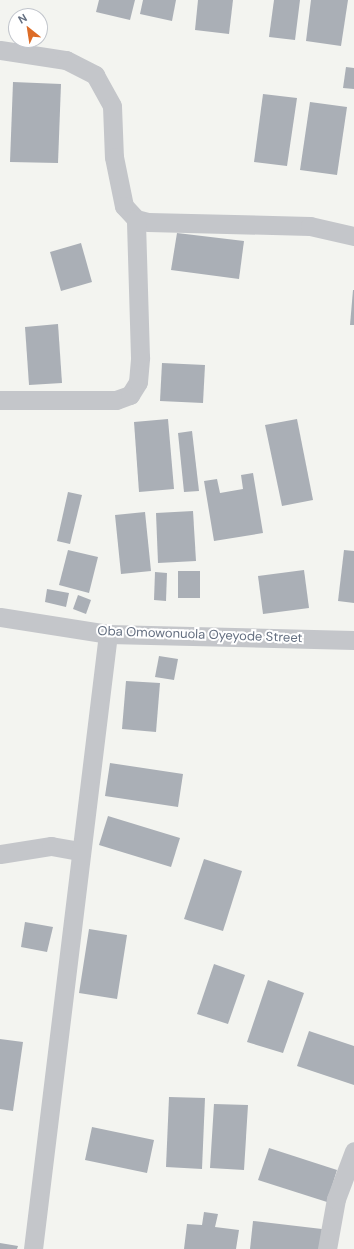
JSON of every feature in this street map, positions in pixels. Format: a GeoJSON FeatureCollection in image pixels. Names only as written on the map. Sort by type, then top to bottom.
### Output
{"type":"FeatureCollection","features":[{"type":"Feature","properties":{"kind":"street"},"geometry":{"type":"LineString","coordinates":[[0,50],[66,60],[95,75],[112,106],[114,157],[124,206],[136,219],[148,222],[310,226],[354,236]]}},
{"type":"Feature","properties":{"kind":"street"},"geometry":{"type":"LineString","coordinates":[[0,400],[116,400],[130,395],[138,382],[140,357],[136,219]]}},
{"type":"Feature","properties":{"kind":"street","name":"Oba Omowonuola Oyeyode Street"},"geometry":{"type":"LineString","coordinates":[[0,617],[108,634],[354,640]]}},
{"type":"Feature","properties":{"kind":"street"},"geometry":{"type":"LineString","coordinates":[[33,1249],[79,852],[108,634]]}},
{"type":"Feature","properties":{"kind":"street"},"geometry":{"type":"LineString","coordinates":[[0,854],[52,846],[79,852]]}},
{"type":"Feature","properties":{"kind":"street"},"geometry":{"type":"LineString","coordinates":[[327,1249],[350,1177],[354,1151]]}},
{"type":"Feature","properties":{"kind":"building"},"geometry":{"type":"Polygon","coordinates":[[[99,0],[135,0],[130,20],[96,12],[99,0]]]}},
{"type":"Feature","properties":{"kind":"building"},"geometry":{"type":"Polygon","coordinates":[[[143,0],[176,0],[172,21],[140,14],[143,0]]]}},
{"type":"Feature","properties":{"kind":"building"},"geometry":{"type":"Polygon","coordinates":[[[198,0],[233,0],[229,34],[195,30],[198,0]]]}},
{"type":"Feature","properties":{"kind":"building"},"geometry":{"type":"Polygon","coordinates":[[[274,0],[300,0],[295,40],[269,37],[274,0]]]}},
{"type":"Feature","properties":{"kind":"building"},"geometry":{"type":"Polygon","coordinates":[[[311,0],[348,0],[341,46],[306,41],[311,0]]]}},
{"type":"Feature","properties":{"kind":"building"},"geometry":{"type":"Polygon","coordinates":[[[346,67],[354,68],[354,89],[343,88],[346,67]]]}},
{"type":"Feature","properties":{"kind":"building"},"geometry":{"type":"Polygon","coordinates":[[[13,82],[61,84],[58,163],[10,162],[13,82]]]}},
{"type":"Feature","properties":{"kind":"building"},"geometry":{"type":"Polygon","coordinates":[[[263,94],[297,98],[287,166],[254,162],[263,94]]]}},
{"type":"Feature","properties":{"kind":"building"},"geometry":{"type":"Polygon","coordinates":[[[310,102],[347,107],[337,175],[300,170],[310,102]]]}},
{"type":"Feature","properties":{"kind":"building"},"geometry":{"type":"Polygon","coordinates":[[[177,233],[244,241],[239,279],[171,270],[177,233]]]}},
{"type":"Feature","properties":{"kind":"building"},"geometry":{"type":"Polygon","coordinates":[[[81,243],[92,282],[61,291],[50,252],[81,243]]]}},
{"type":"Feature","properties":{"kind":"building"},"geometry":{"type":"Polygon","coordinates":[[[353,290],[354,325],[350,325],[353,290]]]}},
{"type":"Feature","properties":{"kind":"building"},"geometry":{"type":"Polygon","coordinates":[[[58,324],[62,383],[29,385],[25,327],[58,324]]]}},
{"type":"Feature","properties":{"kind":"building"},"geometry":{"type":"Polygon","coordinates":[[[162,363],[205,365],[203,403],[160,401],[162,363]]]}},
{"type":"Feature","properties":{"kind":"building"},"geometry":{"type":"Polygon","coordinates":[[[168,419],[174,489],[139,492],[134,422],[168,419]]]}},
{"type":"Feature","properties":{"kind":"building"},"geometry":{"type":"Polygon","coordinates":[[[297,419],[313,500],[282,506],[265,425],[297,419]]]}},
{"type":"Feature","properties":{"kind":"building"},"geometry":{"type":"Polygon","coordinates":[[[192,431],[199,491],[184,492],[178,433],[192,431]]]}},
{"type":"Feature","properties":{"kind":"building"},"geometry":{"type":"Polygon","coordinates":[[[253,473],[263,533],[214,541],[204,481],[217,479],[220,493],[243,489],[241,475],[253,473]]]}},
{"type":"Feature","properties":{"kind":"building"},"geometry":{"type":"Polygon","coordinates":[[[68,492],[82,495],[70,544],[57,541],[68,492]]]}},
{"type":"Feature","properties":{"kind":"building"},"geometry":{"type":"Polygon","coordinates":[[[193,511],[196,561],[158,563],[156,513],[193,511]]]}},
{"type":"Feature","properties":{"kind":"building"},"geometry":{"type":"Polygon","coordinates":[[[145,512],[151,571],[121,574],[115,515],[145,512]]]}},
{"type":"Feature","properties":{"kind":"building"},"geometry":{"type":"Polygon","coordinates":[[[68,550],[98,557],[89,593],[59,585],[68,550]]]}},
{"type":"Feature","properties":{"kind":"building"},"geometry":{"type":"Polygon","coordinates":[[[344,550],[354,551],[354,603],[338,601],[344,550]]]}},
{"type":"Feature","properties":{"kind":"building"},"geometry":{"type":"Polygon","coordinates":[[[304,570],[309,608],[263,614],[258,576],[304,570]]]}},
{"type":"Feature","properties":{"kind":"building"},"geometry":{"type":"Polygon","coordinates":[[[178,571],[200,571],[200,598],[178,598],[178,571]]]}},
{"type":"Feature","properties":{"kind":"building"},"geometry":{"type":"Polygon","coordinates":[[[155,572],[167,573],[166,601],[154,600],[155,572]]]}},
{"type":"Feature","properties":{"kind":"building"},"geometry":{"type":"Polygon","coordinates":[[[47,589],[69,593],[66,607],[45,602],[47,589]]]}},
{"type":"Feature","properties":{"kind":"building"},"geometry":{"type":"Polygon","coordinates":[[[78,595],[91,600],[86,614],[73,609],[78,595]]]}},
{"type":"Feature","properties":{"kind":"building"},"geometry":{"type":"Polygon","coordinates":[[[159,656],[178,659],[174,680],[155,677],[159,656]]]}},
{"type":"Feature","properties":{"kind":"building"},"geometry":{"type":"Polygon","coordinates":[[[126,681],[160,683],[156,732],[122,729],[126,681]]]}},
{"type":"Feature","properties":{"kind":"building"},"geometry":{"type":"Polygon","coordinates":[[[110,763],[183,774],[178,807],[105,796],[110,763]]]}},
{"type":"Feature","properties":{"kind":"building"},"geometry":{"type":"Polygon","coordinates":[[[108,816],[180,838],[171,867],[99,845],[108,816]]]}},
{"type":"Feature","properties":{"kind":"building"},"geometry":{"type":"Polygon","coordinates":[[[204,859],[242,871],[223,931],[184,919],[204,859]]]}},
{"type":"Feature","properties":{"kind":"building"},"geometry":{"type":"Polygon","coordinates":[[[25,922],[53,927],[47,952],[21,947],[25,922]]]}},
{"type":"Feature","properties":{"kind":"building"},"geometry":{"type":"Polygon","coordinates":[[[89,929],[127,935],[117,999],[79,993],[89,929]]]}},
{"type":"Feature","properties":{"kind":"building"},"geometry":{"type":"Polygon","coordinates":[[[214,964],[245,975],[228,1024],[197,1014],[214,964]]]}},
{"type":"Feature","properties":{"kind":"building"},"geometry":{"type":"Polygon","coordinates":[[[268,980],[304,993],[283,1053],[247,1042],[268,980]]]}},
{"type":"Feature","properties":{"kind":"building"},"geometry":{"type":"Polygon","coordinates":[[[309,1031],[354,1046],[354,1085],[297,1066],[309,1031]]]}},
{"type":"Feature","properties":{"kind":"building"},"geometry":{"type":"Polygon","coordinates":[[[0,1039],[23,1042],[13,1111],[0,1109],[0,1039]]]}},
{"type":"Feature","properties":{"kind":"building"},"geometry":{"type":"Polygon","coordinates":[[[169,1097],[205,1098],[202,1169],[166,1167],[169,1097]]]}},
{"type":"Feature","properties":{"kind":"building"},"geometry":{"type":"Polygon","coordinates":[[[214,1104],[248,1105],[244,1170],[210,1168],[214,1104]]]}},
{"type":"Feature","properties":{"kind":"building"},"geometry":{"type":"Polygon","coordinates":[[[92,1127],[154,1140],[147,1173],[85,1160],[92,1127]]]}},
{"type":"Feature","properties":{"kind":"building"},"geometry":{"type":"Polygon","coordinates":[[[269,1148],[337,1170],[327,1202],[258,1180],[269,1148]]]}},
{"type":"Feature","properties":{"kind":"building"},"geometry":{"type":"Polygon","coordinates":[[[204,1212],[218,1214],[215,1227],[239,1230],[236,1249],[184,1249],[187,1224],[202,1225],[204,1212]]]}},
{"type":"Feature","properties":{"kind":"building"},"geometry":{"type":"Polygon","coordinates":[[[253,1221],[322,1229],[320,1249],[250,1249],[253,1221]]]}},
{"type":"Feature","properties":{"kind":"building"},"geometry":{"type":"Polygon","coordinates":[[[0,1243],[18,1246],[17,1249],[0,1249],[0,1243]]]}}]}
